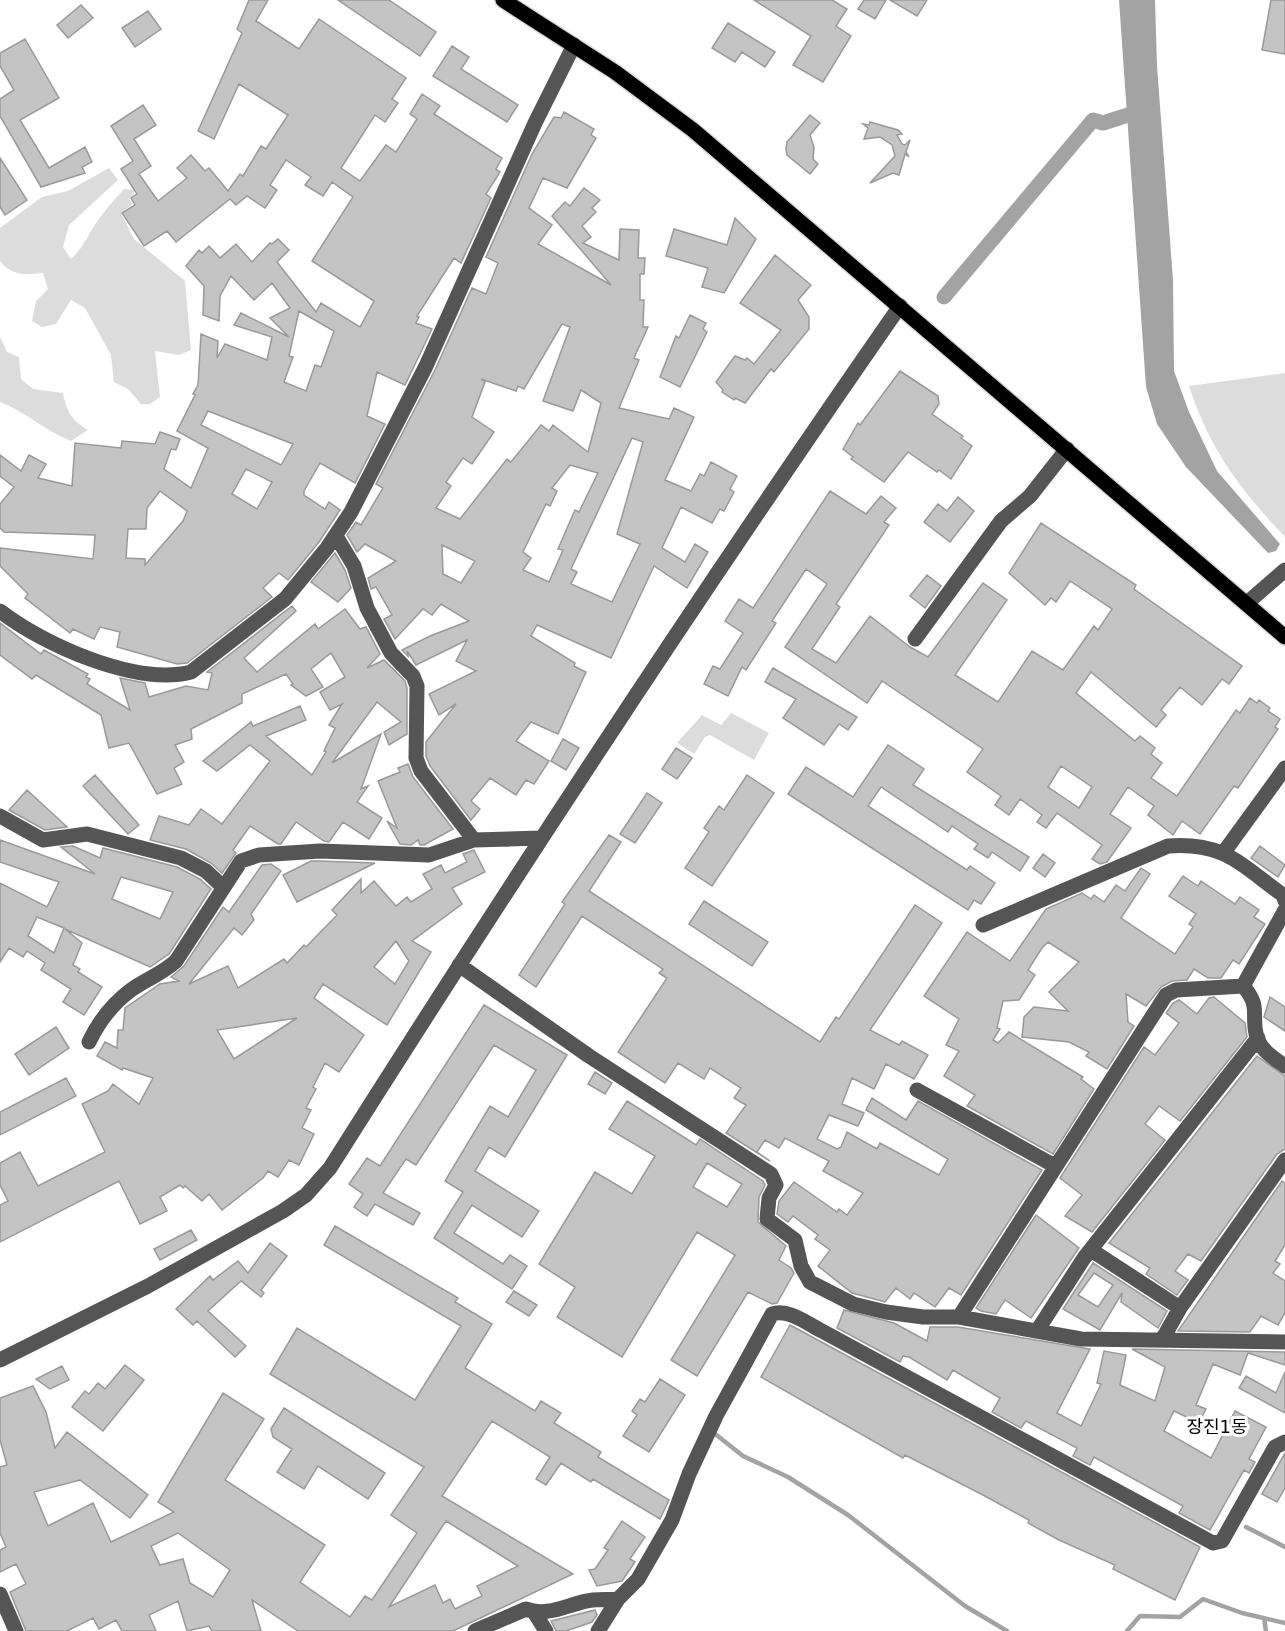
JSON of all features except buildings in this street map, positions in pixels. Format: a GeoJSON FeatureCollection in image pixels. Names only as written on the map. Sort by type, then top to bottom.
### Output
{"type":"FeatureCollection","features":[{"type":"Feature","properties":{"kind":"main road"},"geometry":{"type":"LineString","coordinates":[[503,0],[615,72],[693,130],[1285,637]]}},
{"type":"Feature","properties":{"kind":"street"},"geometry":{"type":"LineString","coordinates":[[0,611],[55,647],[144,673],[172,677],[191,672],[285,599],[336,536],[426,366],[536,123],[574,45]]}},
{"type":"Feature","properties":{"kind":"street"},"geometry":{"type":"LineString","coordinates":[[0,1360],[148,1286],[284,1211],[306,1195],[330,1168],[540,838],[767,498],[900,306]]}},
{"type":"Feature","properties":{"kind":"street"},"geometry":{"type":"LineString","coordinates":[[915,639],[1001,521],[1030,496],[1068,449]]}},
{"type":"Feature","properties":{"kind":"street"},"geometry":{"type":"LineString","coordinates":[[336,536],[354,566],[367,608],[387,644],[413,676],[417,686],[416,758],[421,771],[474,840]]}},
{"type":"Feature","properties":{"kind":"street"},"geometry":{"type":"LineString","coordinates":[[1248,603],[1285,570]]}},
{"type":"Feature","properties":{"kind":"street"},"geometry":{"type":"LineString","coordinates":[[1224,852],[1285,768]]}},
{"type":"Feature","properties":{"kind":"street"},"geometry":{"type":"LineString","coordinates":[[0,816],[43,840],[87,834],[182,858],[206,871],[222,886]]}},
{"type":"Feature","properties":{"kind":"street"},"geometry":{"type":"LineString","coordinates":[[89,1042],[100,1020],[114,1004],[132,989],[165,971],[176,961],[222,886],[241,861],[259,855],[320,851],[429,855],[474,840],[540,838]]}},
{"type":"Feature","properties":{"kind":"street"},"geometry":{"type":"LineString","coordinates":[[983,925],[1168,846],[1195,844],[1224,852],[1283,895],[1285,901]]}},
{"type":"Feature","properties":{"kind":"street"},"geometry":{"type":"LineString","coordinates":[[1243,986],[1285,910]]}},
{"type":"Feature","properties":{"kind":"street"},"geometry":{"type":"LineString","coordinates":[[459,965],[589,1056],[771,1174],[776,1185],[769,1198],[767,1219],[795,1240],[801,1266],[810,1282],[853,1305],[922,1317],[958,1317],[1081,1339],[1285,1342]]}},
{"type":"Feature","properties":{"kind":"street"},"geometry":{"type":"LineString","coordinates":[[958,1317],[1166,995],[1176,990],[1243,986]]}},
{"type":"Feature","properties":{"kind":"street"},"geometry":{"type":"LineString","coordinates":[[1243,986],[1254,998],[1258,1038],[1267,1053],[1285,1066]]}},
{"type":"Feature","properties":{"kind":"street"},"geometry":{"type":"LineString","coordinates":[[1037,1331],[1091,1250],[1258,1038]]}},
{"type":"Feature","properties":{"kind":"street"},"geometry":{"type":"LineString","coordinates":[[917,1090],[1055,1166]]}},
{"type":"Feature","properties":{"kind":"street"},"geometry":{"type":"LineString","coordinates":[[1162,1340],[1180,1308],[1285,1160]]}},
{"type":"Feature","properties":{"kind":"street"},"geometry":{"type":"LineString","coordinates":[[1091,1250],[1180,1308]]}},
{"type":"Feature","properties":{"kind":"street"},"geometry":{"type":"LineString","coordinates":[[598,1631],[618,1599],[638,1580],[672,1520],[689,1474],[716,1416],[771,1314],[777,1312],[789,1314],[822,1331],[1213,1543],[1222,1541],[1275,1447],[1285,1442]]}},
{"type":"Feature","properties":{"kind":"street"},"geometry":{"type":"LineString","coordinates":[[0,1594],[15,1631]]}},
{"type":"Feature","properties":{"kind":"street"},"geometry":{"type":"LineString","coordinates":[[475,1631],[526,1609],[534,1612],[593,1600],[618,1599]]}},
{"type":"Feature","properties":{"kind":"street"},"geometry":{"type":"LineString","coordinates":[[534,1612],[546,1631]]}},
{"type":"Feature","properties":{"kind":"shaded area"},"geometry":{"type":"Polygon","coordinates":[[[1119,0],[1155,0],[1157,66],[1173,280],[1174,371],[1189,412],[1217,471],[1280,544],[1276,551],[1268,553],[1186,467],[1157,424],[1146,387],[1119,0]]]}},
{"type":"Feature","properties":{"kind":"shaded area"},"geometry":{"type":"Polygon","coordinates":[[[109,168],[118,180],[69,225],[63,247],[71,259],[102,214],[124,189],[134,190],[134,194],[129,199],[132,204],[121,213],[134,239],[185,281],[191,350],[179,355],[155,351],[160,397],[150,404],[141,404],[128,389],[114,382],[111,355],[85,308],[71,300],[56,324],[42,327],[32,321],[36,301],[48,289],[43,273],[14,272],[0,261],[0,228],[42,197],[68,191],[109,168]]]}},
{"type":"Feature","properties":{"kind":"shaded area"},"geometry":{"type":"Polygon","coordinates":[[[0,337],[7,352],[19,357],[21,379],[33,389],[63,393],[71,415],[77,423],[88,430],[71,441],[0,402],[0,337]]]}},
{"type":"Feature","properties":{"kind":"shaded area"},"geometry":{"type":"Polygon","coordinates":[[[1285,373],[1285,537],[1228,468],[1197,409],[1189,386],[1285,373]]]}},
{"type":"Feature","properties":{"kind":"shaded area"},"geometry":{"type":"Polygon","coordinates":[[[731,713],[769,733],[754,760],[710,735],[705,737],[694,754],[677,743],[702,715],[721,725],[731,713]]]}},
{"type":"Feature","properties":{"kind":"waterway"},"geometry":{"type":"LineString","coordinates":[[944,297],[1093,120],[1103,123],[1147,109]]}},
{"type":"Feature","properties":{"kind":"waterway"},"geometry":{"type":"LineString","coordinates":[[714,1433],[743,1456],[788,1477],[848,1515],[965,1606],[1007,1631]]}},
{"type":"Feature","properties":{"kind":"waterway"},"geometry":{"type":"LineString","coordinates":[[1246,1527],[1285,1547]]}},
{"type":"Feature","properties":{"kind":"waterway"},"geometry":{"type":"LineString","coordinates":[[1127,1631],[1140,1616],[1180,1617],[1203,1599],[1242,1613],[1285,1623]]}},
{"type":"Feature","properties":{"kind":"waterway"},"geometry":{"type":"LineString","coordinates":[[1264,1618],[1266,1631]]}},
{"type":"Feature","properties":{"kind":"district","name":"장진1동"},"geometry":{"type":"Point","coordinates":[1217,1427]}}]}
